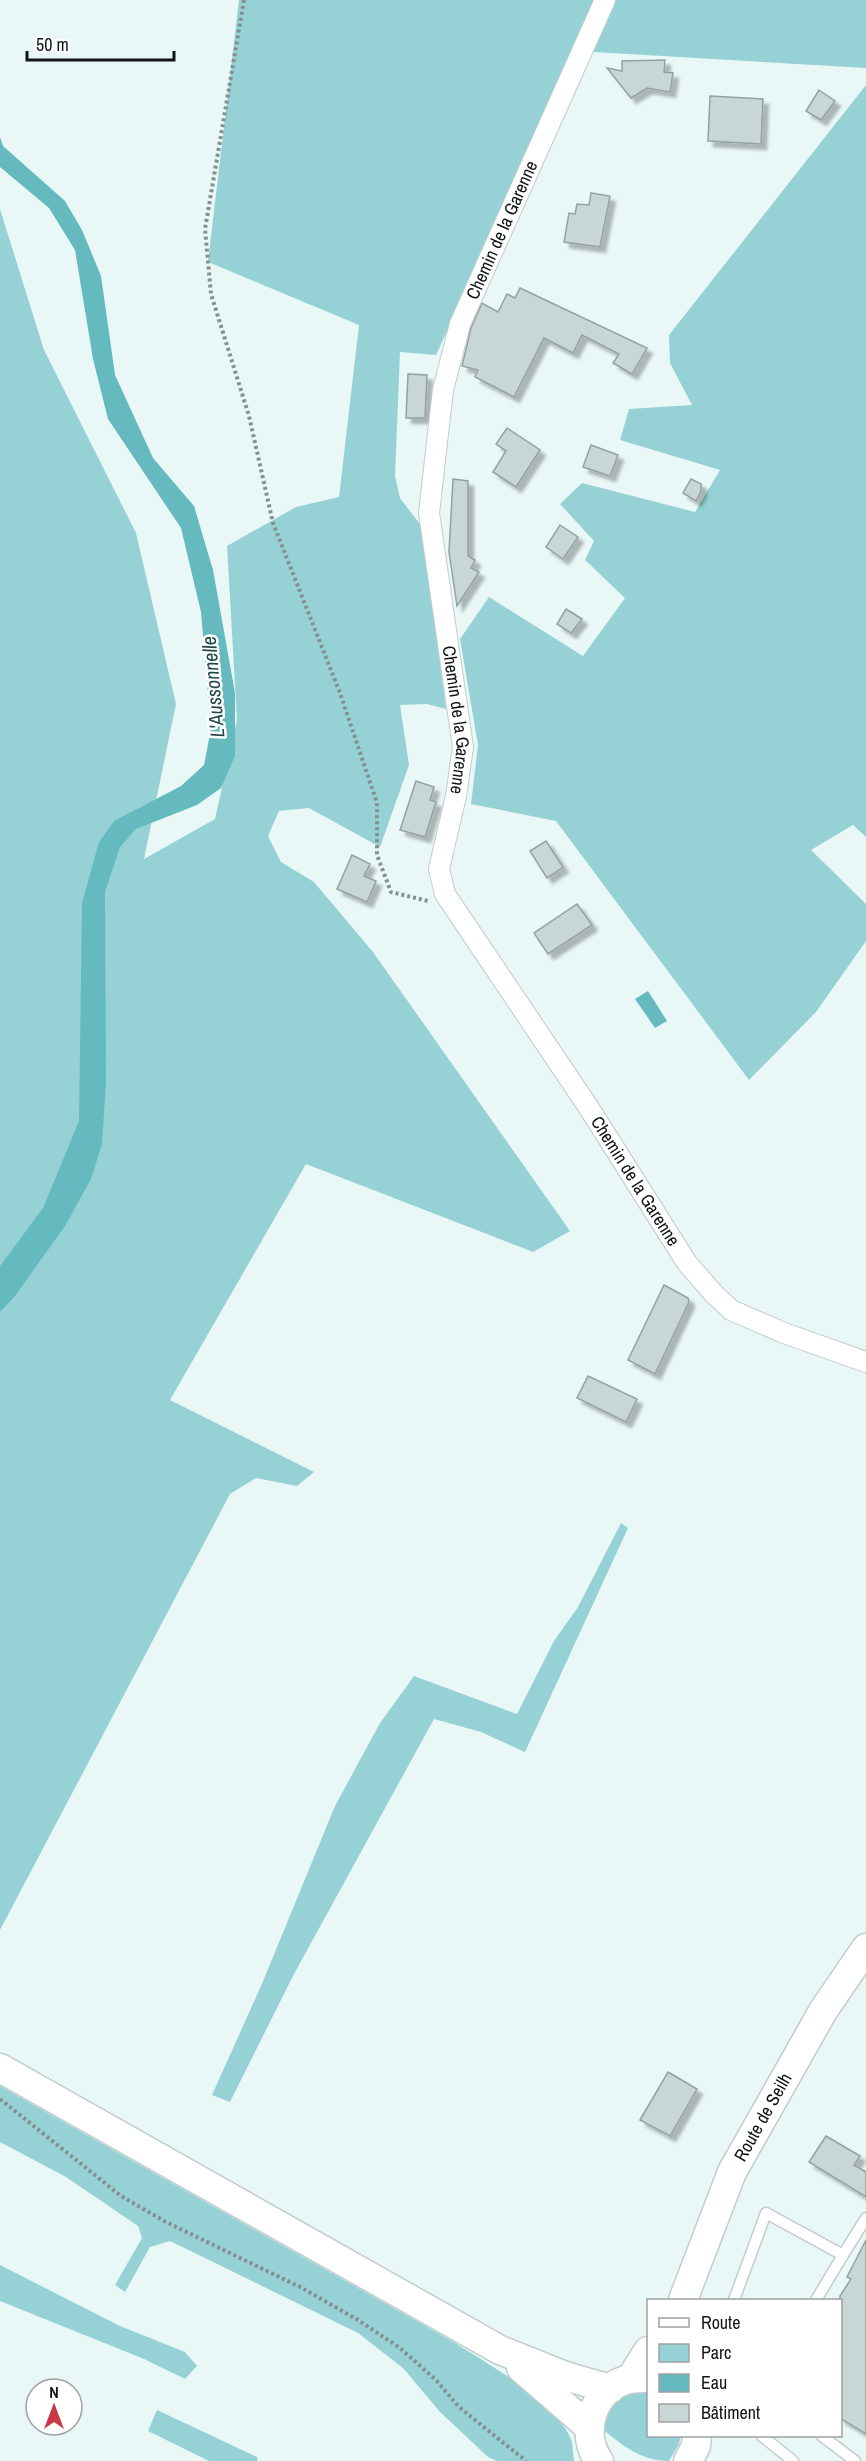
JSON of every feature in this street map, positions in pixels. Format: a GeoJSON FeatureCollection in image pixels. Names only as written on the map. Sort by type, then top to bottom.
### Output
{"type":"FeatureCollection","features":[{"type":"Feature","properties":{"kind":"main road","name":"Route de Seilh"},"geometry":{"type":"LineString","coordinates":[[684,2299],[732,2172],[823,2012],[866,1948]]}},
{"type":"Feature","properties":{"kind":"main road"},"geometry":{"type":"LineString","coordinates":[[0,2068],[500,2350],[565,2376],[630,2382]]}},
{"type":"Feature","properties":{"kind":"main road"},"geometry":{"type":"LineString","coordinates":[[500,2350],[589,2427]]}},
{"type":"Feature","properties":{"kind":"main road"},"geometry":{"type":"LineString","coordinates":[[599,2461],[590,2442],[589,2427],[599,2399],[630,2382],[647,2353]]}},
{"type":"Feature","properties":{"kind":"street","name":"Chemin de la Garenne"},"geometry":{"type":"LineString","coordinates":[[605,0],[460,324],[443,390],[429,513],[463,747],[456,796],[439,869],[445,894],[589,1108],[687,1263],[731,1310],[784,1333],[866,1362]]}},
{"type":"Feature","properties":{"kind":"lane"},"geometry":{"type":"LineString","coordinates":[[735,2299],[766,2213],[843,2255]]}},
{"type":"Feature","properties":{"kind":"lane"},"geometry":{"type":"LineString","coordinates":[[817,2299],[866,2218]]}},
{"type":"Feature","properties":{"kind":"lane"},"geometry":{"type":"LineString","coordinates":[[763,2437],[793,2461]]}},
{"type":"Feature","properties":{"kind":"lane"},"geometry":{"type":"LineString","coordinates":[[823,2437],[855,2461]]}},
{"type":"Feature","properties":{"kind":"path"},"geometry":{"type":"LineString","coordinates":[[244,0],[219,158],[205,229],[211,294],[249,416],[273,523],[340,693],[376,803],[377,855],[391,892],[432,901],[445,894]]}},
{"type":"Feature","properties":{"kind":"path"},"geometry":{"type":"LineString","coordinates":[[0,2099],[121,2196],[164,2221],[302,2288],[391,2342],[436,2380],[459,2407],[526,2461]]}},
{"type":"Feature","properties":{"kind":"green space"},"geometry":{"type":"Polygon","coordinates":[[[239,0],[866,0],[866,68],[577,51],[436,355],[400,352],[395,476],[400,498],[423,528],[446,709],[427,704],[400,705],[409,765],[380,847],[309,808],[279,811],[268,836],[281,862],[314,882],[373,952],[570,1231],[533,1252],[306,1164],[170,1400],[314,1472],[297,1486],[256,1478],[230,1494],[0,1930],[0,209],[44,350],[136,533],[176,704],[144,859],[215,819],[237,720],[227,546],[296,507],[339,497],[359,325],[208,262],[239,0]]]}},
{"type":"Feature","properties":{"kind":"green space"},"geometry":{"type":"Polygon","coordinates":[[[866,85],[866,837],[853,825],[811,850],[866,904],[866,941],[816,1012],[749,1080],[556,821],[471,804],[478,745],[460,639],[489,597],[583,656],[625,598],[585,560],[594,541],[560,504],[582,483],[695,512],[720,470],[620,440],[629,409],[692,405],[670,363],[669,335],[866,85]]]}},
{"type":"Feature","properties":{"kind":"green space"},"geometry":{"type":"Polygon","coordinates":[[[621,1523],[628,1528],[525,1752],[481,1732],[434,1719],[294,1974],[230,2102],[212,2095],[261,1986],[335,1806],[380,1723],[414,1676],[517,1714],[554,1641],[578,1607],[621,1523]]]}},
{"type":"Feature","properties":{"kind":"green space"},"geometry":{"type":"Polygon","coordinates":[[[0,2086],[452,2341],[501,2372],[537,2399],[565,2427],[572,2442],[574,2461],[497,2461],[488,2457],[440,2412],[403,2368],[358,2333],[170,2241],[150,2247],[125,2292],[115,2285],[142,2238],[138,2226],[66,2177],[0,2142],[0,2086]]]}},
{"type":"Feature","properties":{"kind":"green space"},"geometry":{"type":"Polygon","coordinates":[[[0,2265],[120,2326],[185,2352],[197,2366],[185,2379],[144,2359],[0,2301],[0,2265]]]}},
{"type":"Feature","properties":{"kind":"green space"},"geometry":{"type":"Polygon","coordinates":[[[637,2390],[647,2391],[647,2437],[681,2437],[669,2461],[641,2455],[624,2446],[601,2428],[614,2403],[637,2390]]]}},
{"type":"Feature","properties":{"kind":"green space"},"geometry":{"type":"Polygon","coordinates":[[[157,2410],[257,2457],[258,2461],[209,2461],[148,2431],[157,2410]]]}},
{"type":"Feature","properties":{"kind":"water","name":"L'Aussonnelle"},"geometry":{"type":"Polygon","coordinates":[[[0,137],[3,146],[65,201],[82,230],[101,276],[115,375],[153,458],[194,506],[213,570],[235,693],[235,756],[221,788],[197,805],[136,829],[120,847],[105,892],[106,1082],[102,1144],[91,1179],[65,1226],[15,1296],[0,1312],[0,1266],[43,1208],[79,1121],[82,903],[99,842],[114,821],[181,786],[204,765],[211,729],[201,612],[181,528],[108,419],[93,359],[75,250],[49,208],[0,167],[0,137]]]}},
{"type":"Feature","properties":{"kind":"water"},"geometry":{"type":"Polygon","coordinates":[[[648,991],[667,1021],[655,1028],[635,999],[648,991]]]}},
{"type":"Feature","properties":{"kind":"building"},"geometry":{"type":"Polygon","coordinates":[[[665,60],[664,72],[673,73],[670,92],[647,88],[631,98],[607,68],[622,71],[622,61],[665,60]]]}},
{"type":"Feature","properties":{"kind":"building"},"geometry":{"type":"Polygon","coordinates":[[[819,90],[835,101],[821,120],[806,111],[819,90]]]}},
{"type":"Feature","properties":{"kind":"building"},"geometry":{"type":"Polygon","coordinates":[[[710,96],[763,99],[761,144],[708,141],[710,96]]]}},
{"type":"Feature","properties":{"kind":"building"},"geometry":{"type":"Polygon","coordinates":[[[591,193],[610,196],[600,247],[564,242],[569,213],[575,214],[577,204],[589,205],[591,193]]]}},
{"type":"Feature","properties":{"kind":"building"},"geometry":{"type":"Polygon","coordinates":[[[520,288],[647,348],[632,374],[613,363],[619,354],[582,335],[573,353],[544,338],[514,397],[475,377],[478,370],[462,366],[471,328],[482,303],[498,312],[507,294],[515,298],[520,288]]]}},
{"type":"Feature","properties":{"kind":"building"},"geometry":{"type":"Polygon","coordinates":[[[408,374],[427,375],[425,418],[406,418],[408,374]]]}},
{"type":"Feature","properties":{"kind":"building"},"geometry":{"type":"Polygon","coordinates":[[[507,428],[540,450],[516,487],[493,472],[506,451],[496,444],[507,428]]]}},
{"type":"Feature","properties":{"kind":"building"},"geometry":{"type":"Polygon","coordinates":[[[591,445],[618,455],[610,476],[583,467],[591,445]]]}},
{"type":"Feature","properties":{"kind":"building"},"geometry":{"type":"Polygon","coordinates":[[[453,479],[468,481],[468,556],[475,560],[471,568],[479,572],[457,606],[449,552],[453,479]]]}},
{"type":"Feature","properties":{"kind":"building"},"geometry":{"type":"Polygon","coordinates":[[[691,479],[701,484],[701,491],[696,501],[683,493],[691,479]]]}},
{"type":"Feature","properties":{"kind":"building"},"geometry":{"type":"Polygon","coordinates":[[[560,525],[578,537],[563,559],[546,547],[560,525]]]}},
{"type":"Feature","properties":{"kind":"building"},"geometry":{"type":"Polygon","coordinates":[[[566,609],[582,619],[571,633],[557,624],[566,609]]]}},
{"type":"Feature","properties":{"kind":"building"},"geometry":{"type":"Polygon","coordinates":[[[416,781],[434,787],[430,800],[436,802],[425,837],[400,830],[416,781]]]}},
{"type":"Feature","properties":{"kind":"building"},"geometry":{"type":"Polygon","coordinates":[[[546,841],[563,867],[547,878],[530,851],[546,841]]]}},
{"type":"Feature","properties":{"kind":"building"},"geometry":{"type":"Polygon","coordinates":[[[352,855],[370,864],[364,876],[376,881],[367,902],[337,889],[352,855]]]}},
{"type":"Feature","properties":{"kind":"building"},"geometry":{"type":"Polygon","coordinates":[[[577,904],[592,925],[548,954],[534,933],[577,904]]]}},
{"type":"Feature","properties":{"kind":"building"},"geometry":{"type":"Polygon","coordinates":[[[664,1285],[688,1298],[689,1302],[655,1374],[628,1360],[664,1285]]]}},
{"type":"Feature","properties":{"kind":"building"},"geometry":{"type":"Polygon","coordinates":[[[588,1376],[637,1399],[626,1422],[577,1398],[588,1376]]]}},
{"type":"Feature","properties":{"kind":"building"},"geometry":{"type":"Polygon","coordinates":[[[668,2072],[697,2089],[670,2136],[640,2120],[668,2072]]]}},
{"type":"Feature","properties":{"kind":"building"},"geometry":{"type":"Polygon","coordinates":[[[826,2136],[860,2156],[854,2165],[866,2172],[866,2197],[809,2162],[826,2136]]]}},
{"type":"Feature","properties":{"kind":"building"},"geometry":{"type":"Polygon","coordinates":[[[866,2240],[866,2434],[842,2419],[842,2299],[840,2296],[851,2279],[847,2277],[866,2240]]]}}]}
